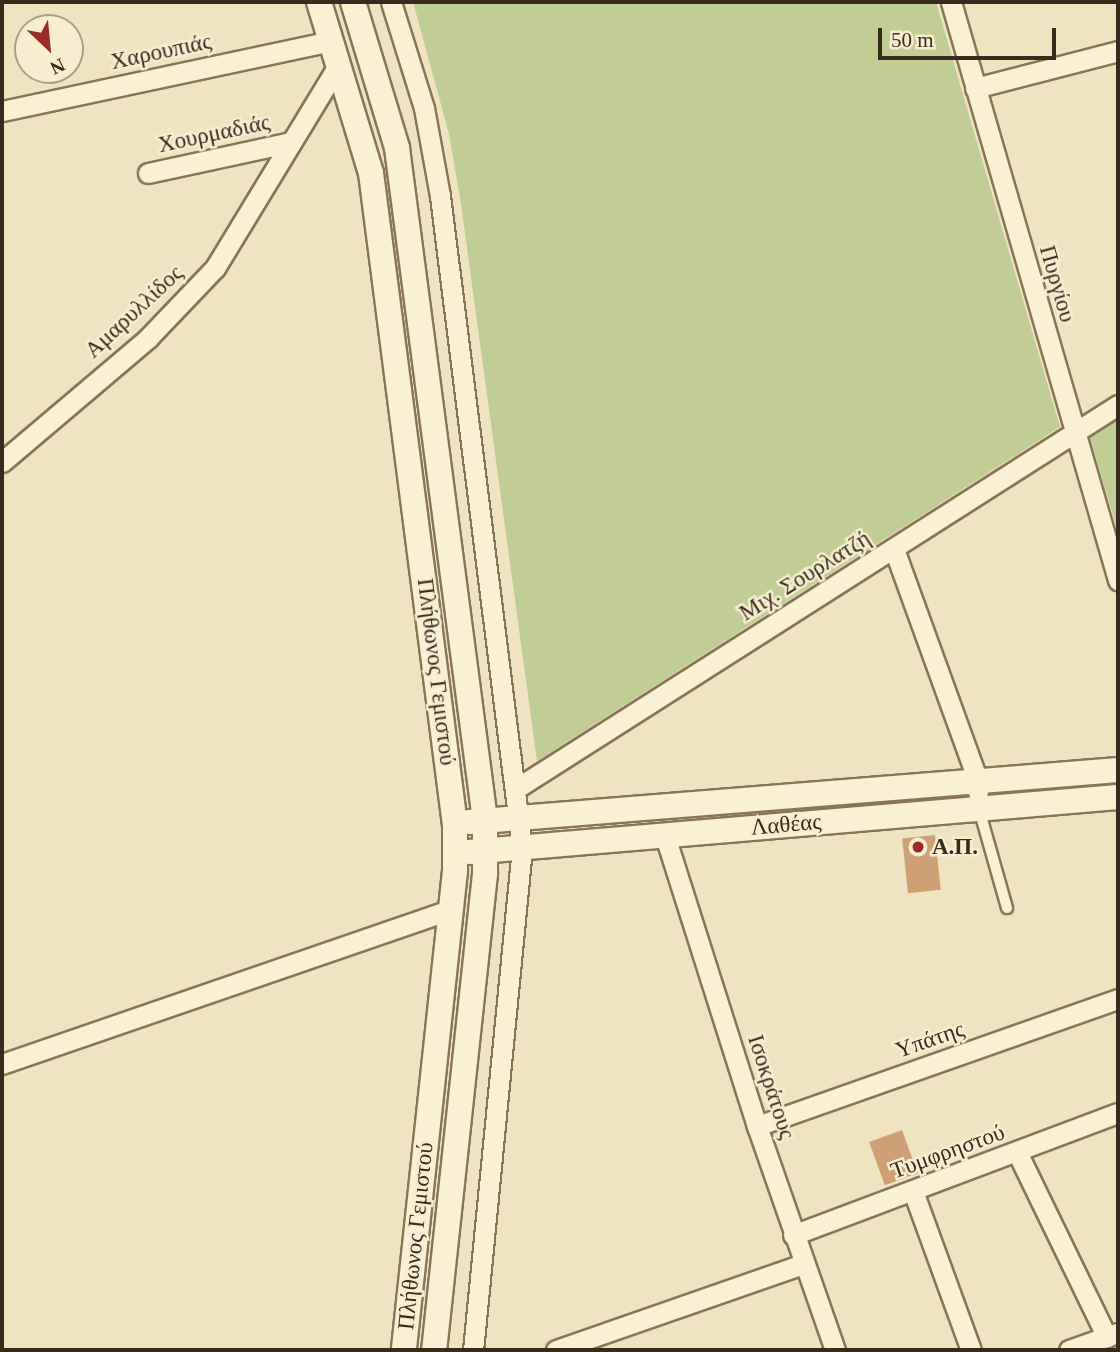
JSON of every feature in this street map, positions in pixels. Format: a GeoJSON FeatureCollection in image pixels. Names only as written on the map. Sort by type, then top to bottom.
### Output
{"type":"FeatureCollection","features":[{"type":"Feature","properties":{"kind":"street","name":"Πλήθωνος Γεμιστού"},"geometry":{"type":"LineString","coordinates":[[319,2],[371,173],[454,825],[451,909],[404,1350]]}},
{"type":"Feature","properties":{"kind":"street","name":"Πλήθωνος Γεμιστού"},"geometry":{"type":"LineString","coordinates":[[353,2],[399,161],[485,820],[485,851],[434,1350]]}},
{"type":"Feature","properties":{"kind":"street"},"geometry":{"type":"LineString","coordinates":[[391,2],[424,108],[440,195],[517,788],[522,848],[473,1350]]}},
{"type":"Feature","properties":{"kind":"street","name":"Πυργίου"},"geometry":{"type":"LineString","coordinates":[[951,2],[1118,580]]}},
{"type":"Feature","properties":{"kind":"street","name":"Χαρουπιάς"},"geometry":{"type":"LineString","coordinates":[[2,111],[331,41]]}},
{"type":"Feature","properties":{"kind":"street"},"geometry":{"type":"LineString","coordinates":[[975,88],[1118,51]]}},
{"type":"Feature","properties":{"kind":"street","name":"Αμαρυλλίδος"},"geometry":{"type":"LineString","coordinates":[[2,462],[183,306],[215,268],[338,66]]}},
{"type":"Feature","properties":{"kind":"street","name":"Χουρμαδιάς"},"geometry":{"type":"LineString","coordinates":[[148,173],[291,142]]}},
{"type":"Feature","properties":{"kind":"street","name":"Μιχ. Σουρλατζή"},"geometry":{"type":"LineString","coordinates":[[517,788],[1118,405]]}},
{"type":"Feature","properties":{"kind":"street"},"geometry":{"type":"LineString","coordinates":[[894,549],[978,781],[978,809]]}},
{"type":"Feature","properties":{"kind":"street","name":"Λαθέας"},"geometry":{"type":"LineString","coordinates":[[454,825],[485,820],[1118,770]]}},
{"type":"Feature","properties":{"kind":"street","name":"Λαθέας"},"geometry":{"type":"LineString","coordinates":[[455,853],[1118,797]]}},
{"type":"Feature","properties":{"kind":"street","name":"Ισοκράτους"},"geometry":{"type":"LineString","coordinates":[[665,836],[757,1126],[835,1350]]}},
{"type":"Feature","properties":{"kind":"street"},"geometry":{"type":"LineString","coordinates":[[2,1064],[451,909]]}},
{"type":"Feature","properties":{"kind":"street","name":"Υπάτης"},"geometry":{"type":"LineString","coordinates":[[757,1126],[1118,999]]}},
{"type":"Feature","properties":{"kind":"street","name":"Τυμφρηστού"},"geometry":{"type":"LineString","coordinates":[[793,1234],[1118,1113]]}},
{"type":"Feature","properties":{"kind":"street"},"geometry":{"type":"LineString","coordinates":[[1017,1152],[1112,1335],[1069,1350]]}},
{"type":"Feature","properties":{"kind":"street"},"geometry":{"type":"LineString","coordinates":[[913,1191],[971,1350]]}},
{"type":"Feature","properties":{"kind":"street"},"geometry":{"type":"LineString","coordinates":[[556,1350],[803,1264]]}},
{"type":"Feature","properties":{"kind":"lane"},"geometry":{"type":"LineString","coordinates":[[978,809],[1007,908]]}},
{"type":"Feature","properties":{"kind":"green space"},"geometry":{"type":"Polygon","coordinates":[[[413,2],[936,2],[1060,427],[537,761],[461,204],[449,134],[413,2]]]}},
{"type":"Feature","properties":{"kind":"green space"},"geometry":{"type":"Polygon","coordinates":[[[1118,420],[1118,532],[1090,438],[1118,420]]]}},
{"type":"Feature","properties":{"kind":"building"},"geometry":{"type":"Polygon","coordinates":[[[935,835],[941,890],[908,893],[902,838],[935,835]]]}},
{"type":"Feature","properties":{"kind":"building"},"geometry":{"type":"Polygon","coordinates":[[[902,1130],[918,1173],[885,1185],[869,1142],[902,1130]]]}},
{"type":"Feature","properties":{"kind":"place","name":"Α.Π."},"geometry":{"type":"Point","coordinates":[918,847]}}]}
